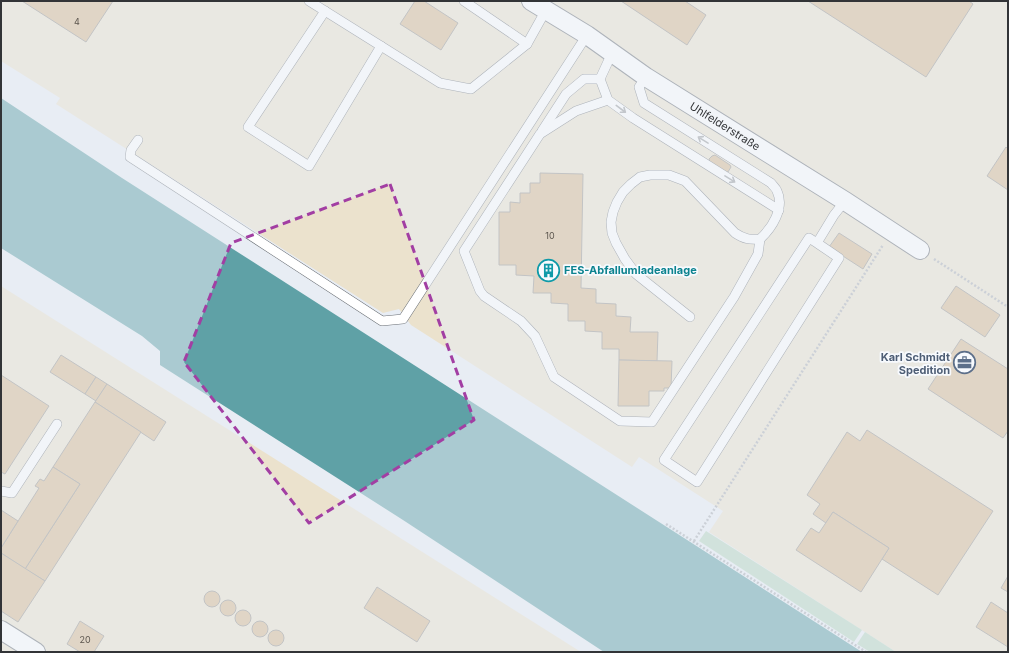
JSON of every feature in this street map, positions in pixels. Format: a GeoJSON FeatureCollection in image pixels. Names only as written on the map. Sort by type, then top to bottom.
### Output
{"type":"FeatureCollection","features":[{"type":"Feature","properties":{"kind":"street","name":"Uhlfelderstraße"},"geometry":{"type":"LineString","coordinates":[[539,6],[587,35],[646,77],[845,201],[920,250]]}},
{"type":"Feature","properties":{"kind":"street"},"geometry":{"type":"LineString","coordinates":[[1,630],[36,652]]}},
{"type":"Feature","properties":{"kind":"lane"},"geometry":{"type":"LineString","coordinates":[[309,1],[440,84],[471,89],[527,44],[539,6]]}},
{"type":"Feature","properties":{"kind":"lane"},"geometry":{"type":"LineString","coordinates":[[464,1],[527,44]]}},
{"type":"Feature","properties":{"kind":"lane"},"geometry":{"type":"LineString","coordinates":[[325,11],[248,127],[309,166],[381,46]]}},
{"type":"Feature","properties":{"kind":"lane"},"geometry":{"type":"LineString","coordinates":[[138,140],[131,150],[130,157],[382,321],[403,318],[587,35]]}},
{"type":"Feature","properties":{"kind":"lane"},"geometry":{"type":"LineString","coordinates":[[612,53],[600,79],[608,100],[633,118],[779,210]]}},
{"type":"Feature","properties":{"kind":"lane"},"geometry":{"type":"LineString","coordinates":[[600,79],[584,79],[566,94],[464,251],[480,291],[484,296],[521,321],[535,336],[554,377],[620,421],[652,422],[734,297],[758,254],[760,239],[771,226],[779,210],[778,191],[771,183],[644,103],[639,87],[646,77]]}},
{"type":"Feature","properties":{"kind":"lane"},"geometry":{"type":"LineString","coordinates":[[540,134],[576,111],[608,100]]}},
{"type":"Feature","properties":{"kind":"lane"},"geometry":{"type":"LineString","coordinates":[[690,317],[636,274],[625,259],[614,238],[610,222],[613,212],[623,192],[640,177],[650,175],[669,175],[685,180],[735,233],[751,240],[760,239]]}},
{"type":"Feature","properties":{"kind":"lane"},"geometry":{"type":"LineString","coordinates":[[817,243],[834,215],[845,201]]}},
{"type":"Feature","properties":{"kind":"lane"},"geometry":{"type":"LineString","coordinates":[[809,238],[817,243],[839,258],[697,482],[664,460],[809,238]]}},
{"type":"Feature","properties":{"kind":"lane"},"geometry":{"type":"LineString","coordinates":[[1,491],[12,493],[57,424]]}},
{"type":"Feature","properties":{"kind":"path"},"geometry":{"type":"LineString","coordinates":[[694,541],[892,232]]}},
{"type":"Feature","properties":{"kind":"path"},"geometry":{"type":"LineString","coordinates":[[920,250],[1008,307]]}},
{"type":"Feature","properties":{"kind":"path"},"geometry":{"type":"LineString","coordinates":[[666,524],[866,652]]}},
{"type":"Feature","properties":{"kind":"highlighted area"},"geometry":{"type":"Polygon","coordinates":[[[390,184],[474,420],[309,523],[184,362],[231,243],[390,184]]]}},
{"type":"Feature","properties":{"kind":"shaded area"},"geometry":{"type":"Polygon","coordinates":[[[1,1],[1008,1],[1008,652],[896,652],[709,532],[723,511],[639,457],[632,467],[411,325],[399,309],[383,313],[56,104],[60,98],[1,61],[1,1]]]}},
{"type":"Feature","properties":{"kind":"shaded area"},"geometry":{"type":"Polygon","coordinates":[[[1,286],[581,652],[1,652],[1,286]]]}},
{"type":"Feature","properties":{"kind":"green space"},"geometry":{"type":"Polygon","coordinates":[[[706,531],[862,630],[854,642],[699,541],[706,531]]]}},
{"type":"Feature","properties":{"kind":"green space"},"geometry":{"type":"Polygon","coordinates":[[[865,632],[896,652],[870,652],[857,644],[865,632]]]}},
{"type":"Feature","properties":{"kind":"water"},"geometry":{"type":"Polygon","coordinates":[[[1,98],[122,178],[862,652],[604,652],[403,520],[160,365],[160,351],[142,336],[1,248],[1,98]]]}},
{"type":"Feature","properties":{"kind":"building"},"geometry":{"type":"Polygon","coordinates":[[[22,1],[113,1],[86,42],[22,1]]]}},
{"type":"Feature","properties":{"kind":"building"},"geometry":{"type":"Polygon","coordinates":[[[415,1],[424,1],[458,23],[441,50],[400,24],[415,1]]]}},
{"type":"Feature","properties":{"kind":"building"},"geometry":{"type":"Polygon","coordinates":[[[621,1],[685,1],[706,15],[687,45],[621,1]]]}},
{"type":"Feature","properties":{"kind":"building"},"geometry":{"type":"Polygon","coordinates":[[[808,1],[969,1],[973,4],[926,77],[808,1]]]}},
{"type":"Feature","properties":{"kind":"building"},"geometry":{"type":"Polygon","coordinates":[[[1006,147],[1008,149],[1008,190],[987,176],[1006,147]]]}},
{"type":"Feature","properties":{"kind":"building"},"geometry":{"type":"Polygon","coordinates":[[[715,155],[730,165],[731,167],[728,172],[710,162],[709,159],[715,155]]]}},
{"type":"Feature","properties":{"kind":"building","name":"FES-Abfallumladeanlage"},"geometry":{"type":"Polygon","coordinates":[[[540,173],[583,174],[581,288],[596,289],[596,303],[616,304],[616,316],[631,317],[630,332],[658,332],[657,361],[619,360],[619,349],[602,349],[602,332],[585,331],[585,321],[568,321],[568,304],[551,303],[551,293],[533,293],[534,276],[516,275],[516,265],[499,265],[499,212],[510,212],[510,202],[520,203],[520,193],[530,193],[530,183],[540,183],[540,173]]]}},
{"type":"Feature","properties":{"kind":"building"},"geometry":{"type":"Polygon","coordinates":[[[839,233],[872,254],[863,269],[829,247],[839,233]]]}},
{"type":"Feature","properties":{"kind":"building"},"geometry":{"type":"Polygon","coordinates":[[[956,286],[1000,315],[985,337],[941,308],[956,286]]]}},
{"type":"Feature","properties":{"kind":"building"},"geometry":{"type":"Polygon","coordinates":[[[961,339],[1008,369],[1008,431],[1003,438],[928,389],[961,339]]]}},
{"type":"Feature","properties":{"kind":"building"},"geometry":{"type":"Polygon","coordinates":[[[61,355],[96,377],[85,394],[50,372],[61,355]]]}},
{"type":"Feature","properties":{"kind":"building"},"geometry":{"type":"Polygon","coordinates":[[[619,360],[672,361],[671,388],[664,388],[664,391],[649,391],[649,406],[618,406],[619,360]]]}},
{"type":"Feature","properties":{"kind":"building"},"geometry":{"type":"Polygon","coordinates":[[[1,375],[49,406],[5,474],[1,472],[1,375]]]}},
{"type":"Feature","properties":{"kind":"building"},"geometry":{"type":"Polygon","coordinates":[[[96,377],[107,384],[96,401],[85,394],[96,377]]]}},
{"type":"Feature","properties":{"kind":"building"},"geometry":{"type":"Polygon","coordinates":[[[107,384],[166,422],[154,441],[95,402],[107,384]]]}},
{"type":"Feature","properties":{"kind":"building"},"geometry":{"type":"Polygon","coordinates":[[[95,402],[141,432],[45,581],[25,569],[80,484],[53,467],[95,402]]]}},
{"type":"Feature","properties":{"kind":"building"},"geometry":{"type":"Polygon","coordinates":[[[867,430],[993,511],[938,595],[882,559],[889,548],[833,512],[826,523],[813,514],[820,504],[807,495],[847,432],[860,441],[867,430]]]}},
{"type":"Feature","properties":{"kind":"building"},"geometry":{"type":"Polygon","coordinates":[[[53,467],[80,484],[25,569],[1,553],[1,548],[39,488],[35,486],[40,479],[44,481],[53,467]]]}},
{"type":"Feature","properties":{"kind":"building"},"geometry":{"type":"Polygon","coordinates":[[[1,510],[18,521],[1,548],[1,510]]]}},
{"type":"Feature","properties":{"kind":"building"},"geometry":{"type":"Polygon","coordinates":[[[833,512],[889,548],[861,592],[796,550],[811,528],[819,533],[833,512]]]}},
{"type":"Feature","properties":{"kind":"building"},"geometry":{"type":"Polygon","coordinates":[[[1,553],[45,581],[18,622],[1,611],[1,553]]]}},
{"type":"Feature","properties":{"kind":"building"},"geometry":{"type":"Polygon","coordinates":[[[1008,576],[1008,592],[1001,588],[1008,576]]]}},
{"type":"Feature","properties":{"kind":"building"},"geometry":{"type":"Polygon","coordinates":[[[377,587],[430,621],[417,642],[364,608],[377,587]]]}},
{"type":"Feature","properties":{"kind":"building"},"geometry":{"type":"Polygon","coordinates":[[[209,591],[215,591],[220,596],[218,605],[215,607],[209,607],[204,602],[204,596],[209,591]]]}},
{"type":"Feature","properties":{"kind":"building"},"geometry":{"type":"Polygon","coordinates":[[[225,600],[231,600],[236,605],[234,614],[231,616],[225,616],[220,611],[220,605],[225,600]]]}},
{"type":"Feature","properties":{"kind":"building"},"geometry":{"type":"Polygon","coordinates":[[[991,602],[1008,613],[1008,647],[976,627],[991,602]]]}},
{"type":"Feature","properties":{"kind":"building"},"geometry":{"type":"Polygon","coordinates":[[[240,610],[246,610],[251,615],[249,624],[246,626],[240,626],[235,621],[235,615],[240,610]]]}},
{"type":"Feature","properties":{"kind":"building"},"geometry":{"type":"Polygon","coordinates":[[[80,621],[104,636],[94,652],[80,652],[67,644],[80,621]]]}},
{"type":"Feature","properties":{"kind":"building"},"geometry":{"type":"Polygon","coordinates":[[[257,621],[263,621],[268,626],[266,635],[263,637],[257,637],[252,632],[252,626],[257,621]]]}},
{"type":"Feature","properties":{"kind":"building"},"geometry":{"type":"Polygon","coordinates":[[[273,630],[279,630],[284,635],[282,644],[279,646],[273,646],[268,641],[268,635],[273,630]]]}},
{"type":"Feature","properties":{"kind":"place","name":"FES-Abfallumladeanlage"},"geometry":{"type":"Point","coordinates":[549,270]}},
{"type":"Feature","properties":{"kind":"place","name":"Karl Schmidt Spedition"},"geometry":{"type":"Point","coordinates":[965,363]}}]}
